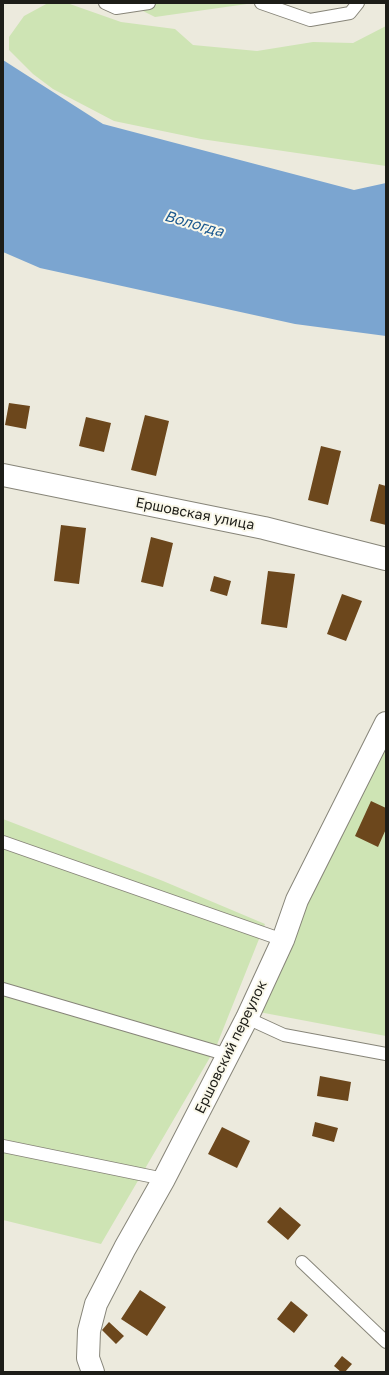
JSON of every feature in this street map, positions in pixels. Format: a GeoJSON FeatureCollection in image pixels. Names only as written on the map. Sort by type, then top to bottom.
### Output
{"type":"FeatureCollection","features":[{"type":"Feature","properties":{"kind":"street","name":"Ершовская улица"},"geometry":{"type":"LineString","coordinates":[[3,475],[264,528],[386,559]]}},
{"type":"Feature","properties":{"kind":"street","name":"Ершовский переулок"},"geometry":{"type":"LineString","coordinates":[[93,1372],[88,1358],[89,1331],[96,1304],[125,1248],[164,1180],[247,1018],[282,940],[297,900],[386,723]]}},
{"type":"Feature","properties":{"kind":"lane"},"geometry":{"type":"LineString","coordinates":[[105,3],[116,8],[150,3]]}},
{"type":"Feature","properties":{"kind":"lane"},"geometry":{"type":"LineString","coordinates":[[261,3],[310,20],[350,14],[358,3]]}},
{"type":"Feature","properties":{"kind":"lane"},"geometry":{"type":"LineString","coordinates":[[3,842],[282,940]]}},
{"type":"Feature","properties":{"kind":"lane"},"geometry":{"type":"LineString","coordinates":[[3,989],[228,1054]]}},
{"type":"Feature","properties":{"kind":"lane"},"geometry":{"type":"LineString","coordinates":[[247,1018],[284,1035],[386,1054]]}},
{"type":"Feature","properties":{"kind":"lane"},"geometry":{"type":"LineString","coordinates":[[3,1146],[164,1180]]}},
{"type":"Feature","properties":{"kind":"lane"},"geometry":{"type":"LineString","coordinates":[[302,1262],[386,1342]]}},
{"type":"Feature","properties":{"kind":"green space"},"geometry":{"type":"Polygon","coordinates":[[[48,3],[67,3],[121,22],[175,29],[193,45],[257,51],[313,42],[353,43],[386,26],[386,166],[201,139],[114,121],[53,89],[33,74],[9,50],[9,37],[24,16],[48,3]]]}},
{"type":"Feature","properties":{"kind":"green space"},"geometry":{"type":"Polygon","coordinates":[[[127,3],[254,3],[155,17],[127,3]]]}},
{"type":"Feature","properties":{"kind":"green space"},"geometry":{"type":"Polygon","coordinates":[[[386,736],[386,1036],[259,1012],[324,861],[386,736]]]}},
{"type":"Feature","properties":{"kind":"green space"},"geometry":{"type":"Polygon","coordinates":[[[3,819],[163,881],[265,924],[216,1047],[101,1244],[3,1220],[3,819]]]}},
{"type":"Feature","properties":{"kind":"water","name":"Вологда"},"geometry":{"type":"Polygon","coordinates":[[[3,60],[103,124],[354,190],[386,183],[386,336],[295,324],[40,268],[3,252],[3,60]]]}},
{"type":"Feature","properties":{"kind":"building"},"geometry":{"type":"Polygon","coordinates":[[[9,403],[30,406],[26,429],[5,425],[9,403]]]}},
{"type":"Feature","properties":{"kind":"building"},"geometry":{"type":"Polygon","coordinates":[[[145,415],[169,421],[156,476],[131,470],[145,415]]]}},
{"type":"Feature","properties":{"kind":"building"},"geometry":{"type":"Polygon","coordinates":[[[86,417],[111,423],[104,452],[79,446],[86,417]]]}},
{"type":"Feature","properties":{"kind":"building"},"geometry":{"type":"Polygon","coordinates":[[[321,446],[341,451],[328,505],[308,500],[321,446]]]}},
{"type":"Feature","properties":{"kind":"building"},"geometry":{"type":"Polygon","coordinates":[[[379,484],[386,486],[386,525],[370,521],[379,484]]]}},
{"type":"Feature","properties":{"kind":"building"},"geometry":{"type":"Polygon","coordinates":[[[61,525],[86,528],[79,584],[54,581],[61,525]]]}},
{"type":"Feature","properties":{"kind":"building"},"geometry":{"type":"Polygon","coordinates":[[[151,537],[173,543],[163,587],[141,582],[151,537]]]}},
{"type":"Feature","properties":{"kind":"building"},"geometry":{"type":"Polygon","coordinates":[[[268,571],[295,574],[287,628],[261,624],[268,571]]]}},
{"type":"Feature","properties":{"kind":"building"},"geometry":{"type":"Polygon","coordinates":[[[214,576],[231,581],[227,596],[210,591],[214,576]]]}},
{"type":"Feature","properties":{"kind":"building"},"geometry":{"type":"Polygon","coordinates":[[[342,594],[362,601],[346,641],[327,634],[342,594]]]}},
{"type":"Feature","properties":{"kind":"building"},"geometry":{"type":"Polygon","coordinates":[[[371,801],[386,808],[386,829],[378,847],[355,836],[371,801]]]}},
{"type":"Feature","properties":{"kind":"building"},"geometry":{"type":"Polygon","coordinates":[[[320,1076],[351,1082],[348,1101],[317,1096],[320,1076]]]}},
{"type":"Feature","properties":{"kind":"building"},"geometry":{"type":"Polygon","coordinates":[[[315,1122],[338,1128],[334,1142],[312,1136],[315,1122]]]}},
{"type":"Feature","properties":{"kind":"building"},"geometry":{"type":"Polygon","coordinates":[[[222,1127],[250,1141],[237,1168],[208,1154],[222,1127]]]}},
{"type":"Feature","properties":{"kind":"building"},"geometry":{"type":"Polygon","coordinates":[[[280,1207],[301,1225],[288,1240],[267,1222],[280,1207]]]}},
{"type":"Feature","properties":{"kind":"building"},"geometry":{"type":"Polygon","coordinates":[[[140,1290],[166,1307],[147,1336],[121,1319],[140,1290]]]}},
{"type":"Feature","properties":{"kind":"building"},"geometry":{"type":"Polygon","coordinates":[[[291,1301],[308,1315],[294,1333],[277,1319],[291,1301]]]}},
{"type":"Feature","properties":{"kind":"building"},"geometry":{"type":"Polygon","coordinates":[[[109,1322],[124,1336],[116,1344],[102,1330],[109,1322]]]}},
{"type":"Feature","properties":{"kind":"building"},"geometry":{"type":"Polygon","coordinates":[[[342,1356],[352,1364],[345,1372],[341,1372],[334,1366],[342,1356]]]}}]}
